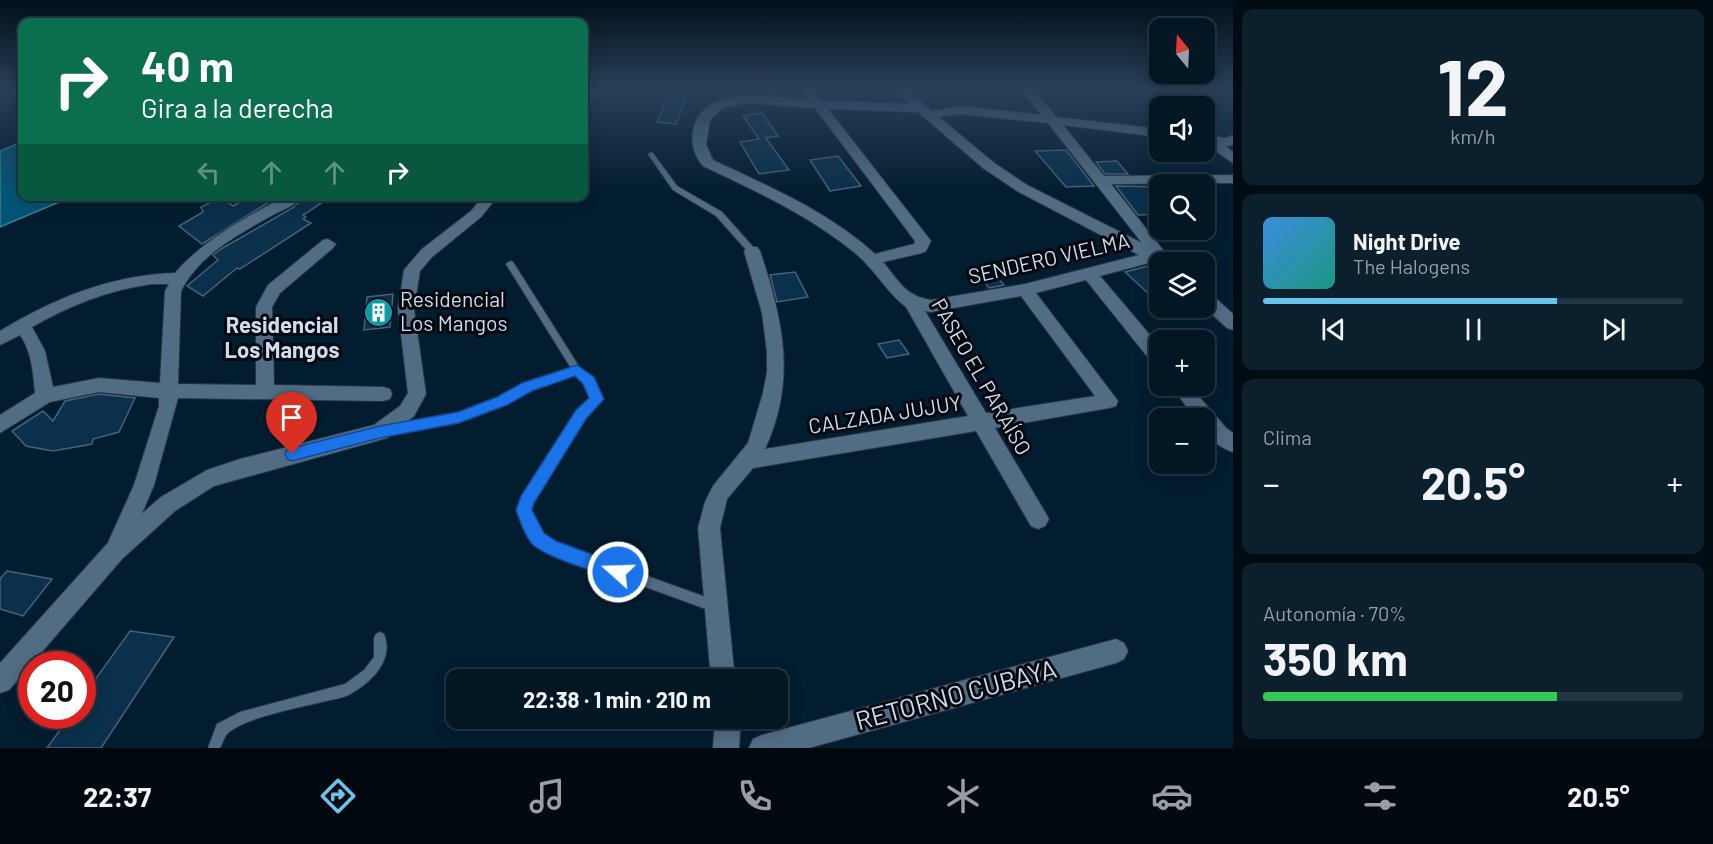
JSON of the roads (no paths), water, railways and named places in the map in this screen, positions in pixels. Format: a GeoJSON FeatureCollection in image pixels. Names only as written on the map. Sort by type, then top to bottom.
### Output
{"type":"FeatureCollection","features":[{"type":"Feature","properties":{"kind":"street","name":"PASEO EL PARAÍSO"},"geometry":{"type":"LineString","coordinates":[[700,123],[699,148],[708,163],[824,225],[874,259],[899,292],[912,303],[1038,519]]}},
{"type":"Feature","properties":{"kind":"street"},"geometry":{"type":"LineString","coordinates":[[832,123],[923,241],[921,247],[917,249],[874,259]]}},
{"type":"Feature","properties":{"kind":"street"},"geometry":{"type":"LineString","coordinates":[[937,123],[988,165],[1022,188],[1149,252]]}},
{"type":"Feature","properties":{"kind":"street"},"geometry":{"type":"LineString","coordinates":[[1055,123],[1155,252]]}},
{"type":"Feature","properties":{"kind":"street","name":"PASEO EL PARAÍSO"},"geometry":{"type":"LineString","coordinates":[[1082,123],[1149,132]]}},
{"type":"Feature","properties":{"kind":"street"},"geometry":{"type":"LineString","coordinates":[[1215,141],[1228,142],[1233,139]]}},
{"type":"Feature","properties":{"kind":"street"},"geometry":{"type":"LineString","coordinates":[[1215,145],[1233,159]]}},
{"type":"Feature","properties":{"kind":"street"},"geometry":{"type":"LineString","coordinates":[[1100,180],[1233,179]]}},
{"type":"Feature","properties":{"kind":"street"},"geometry":{"type":"LineString","coordinates":[[114,552],[129,523],[144,485],[168,406],[173,291],[178,278],[203,252],[289,201]]}},
{"type":"Feature","properties":{"kind":"street"},"geometry":{"type":"LineString","coordinates":[[0,681],[114,552],[168,504],[207,479],[240,468],[380,432],[407,411],[417,394],[406,309],[412,270],[427,253],[476,214],[487,201]]}},
{"type":"Feature","properties":{"kind":"street"},"geometry":{"type":"LineString","coordinates":[[265,393],[264,307],[274,289],[328,244]]}},
{"type":"Feature","properties":{"kind":"street"},"geometry":{"type":"LineString","coordinates":[[722,669],[714,606],[709,528],[711,507],[723,488],[755,449],[769,409],[777,368],[777,338],[771,307],[752,251]]}},
{"type":"Feature","properties":{"kind":"street","name":"SENDERO VIELMA"},"geometry":{"type":"LineString","coordinates":[[912,303],[932,306],[1025,290],[1149,260]]}},
{"type":"Feature","properties":{"kind":"street"},"geometry":{"type":"LineString","coordinates":[[1089,273],[1149,347]]}},
{"type":"Feature","properties":{"kind":"street"},"geometry":{"type":"LineString","coordinates":[[0,339],[54,306],[88,291],[139,279],[178,278]]}},
{"type":"Feature","properties":{"kind":"street","name":"CALZADA JUJUY"},"geometry":{"type":"LineString","coordinates":[[746,461],[1109,401],[1025,290]]}},
{"type":"Feature","properties":{"kind":"street"},"geometry":{"type":"LineString","coordinates":[[1215,307],[1233,324]]}},
{"type":"Feature","properties":{"kind":"street"},"geometry":{"type":"LineString","coordinates":[[22,326],[34,340],[40,357],[45,396]]}},
{"type":"Feature","properties":{"kind":"street"},"geometry":{"type":"LineString","coordinates":[[0,425],[45,396],[99,385],[167,391],[383,394]]}},
{"type":"Feature","properties":{"kind":"street"},"geometry":{"type":"LineString","coordinates":[[1188,396],[1220,434],[1233,444]]}},
{"type":"Feature","properties":{"kind":"street","name":"RETORNO CUBAYA"},"geometry":{"type":"LineString","coordinates":[[762,748],[1116,651]]}},
{"type":"Feature","properties":{"kind":"street"},"geometry":{"type":"LineString","coordinates":[[726,748],[729,729]]}},
{"type":"Feature","properties":{"kind":"lane"},"geometry":{"type":"LineString","coordinates":[[651,154],[675,188],[719,214],[752,251]]}},
{"type":"Feature","properties":{"kind":"lane"},"geometry":{"type":"LineString","coordinates":[[510,264],[577,370],[589,381],[597,399],[581,415],[526,501],[524,510],[531,529],[538,538],[551,547],[714,606]]}},
{"type":"Feature","properties":{"kind":"lane"},"geometry":{"type":"LineString","coordinates":[[380,432],[459,417],[502,401],[527,387],[577,370]]}},
{"type":"Feature","properties":{"kind":"lane"},"geometry":{"type":"LineString","coordinates":[[214,748],[222,729],[244,716],[348,689],[368,674],[380,659],[380,638]]}},
{"type":"Feature","properties":{"kind":"water"},"geometry":{"type":"Polygon","coordinates":[[[18,144],[18,201],[62,201],[0,227],[0,151],[18,144]]]}},
{"type":"Feature","properties":{"kind":"place","name":"Residencial Los Mangos"},"geometry":{"type":"Point","coordinates":[379,312]}},
{"type":"Feature","properties":{"kind":"district","name":"Residencial Los Mangos"},"geometry":{"type":"Point","coordinates":[282,338]}}]}
